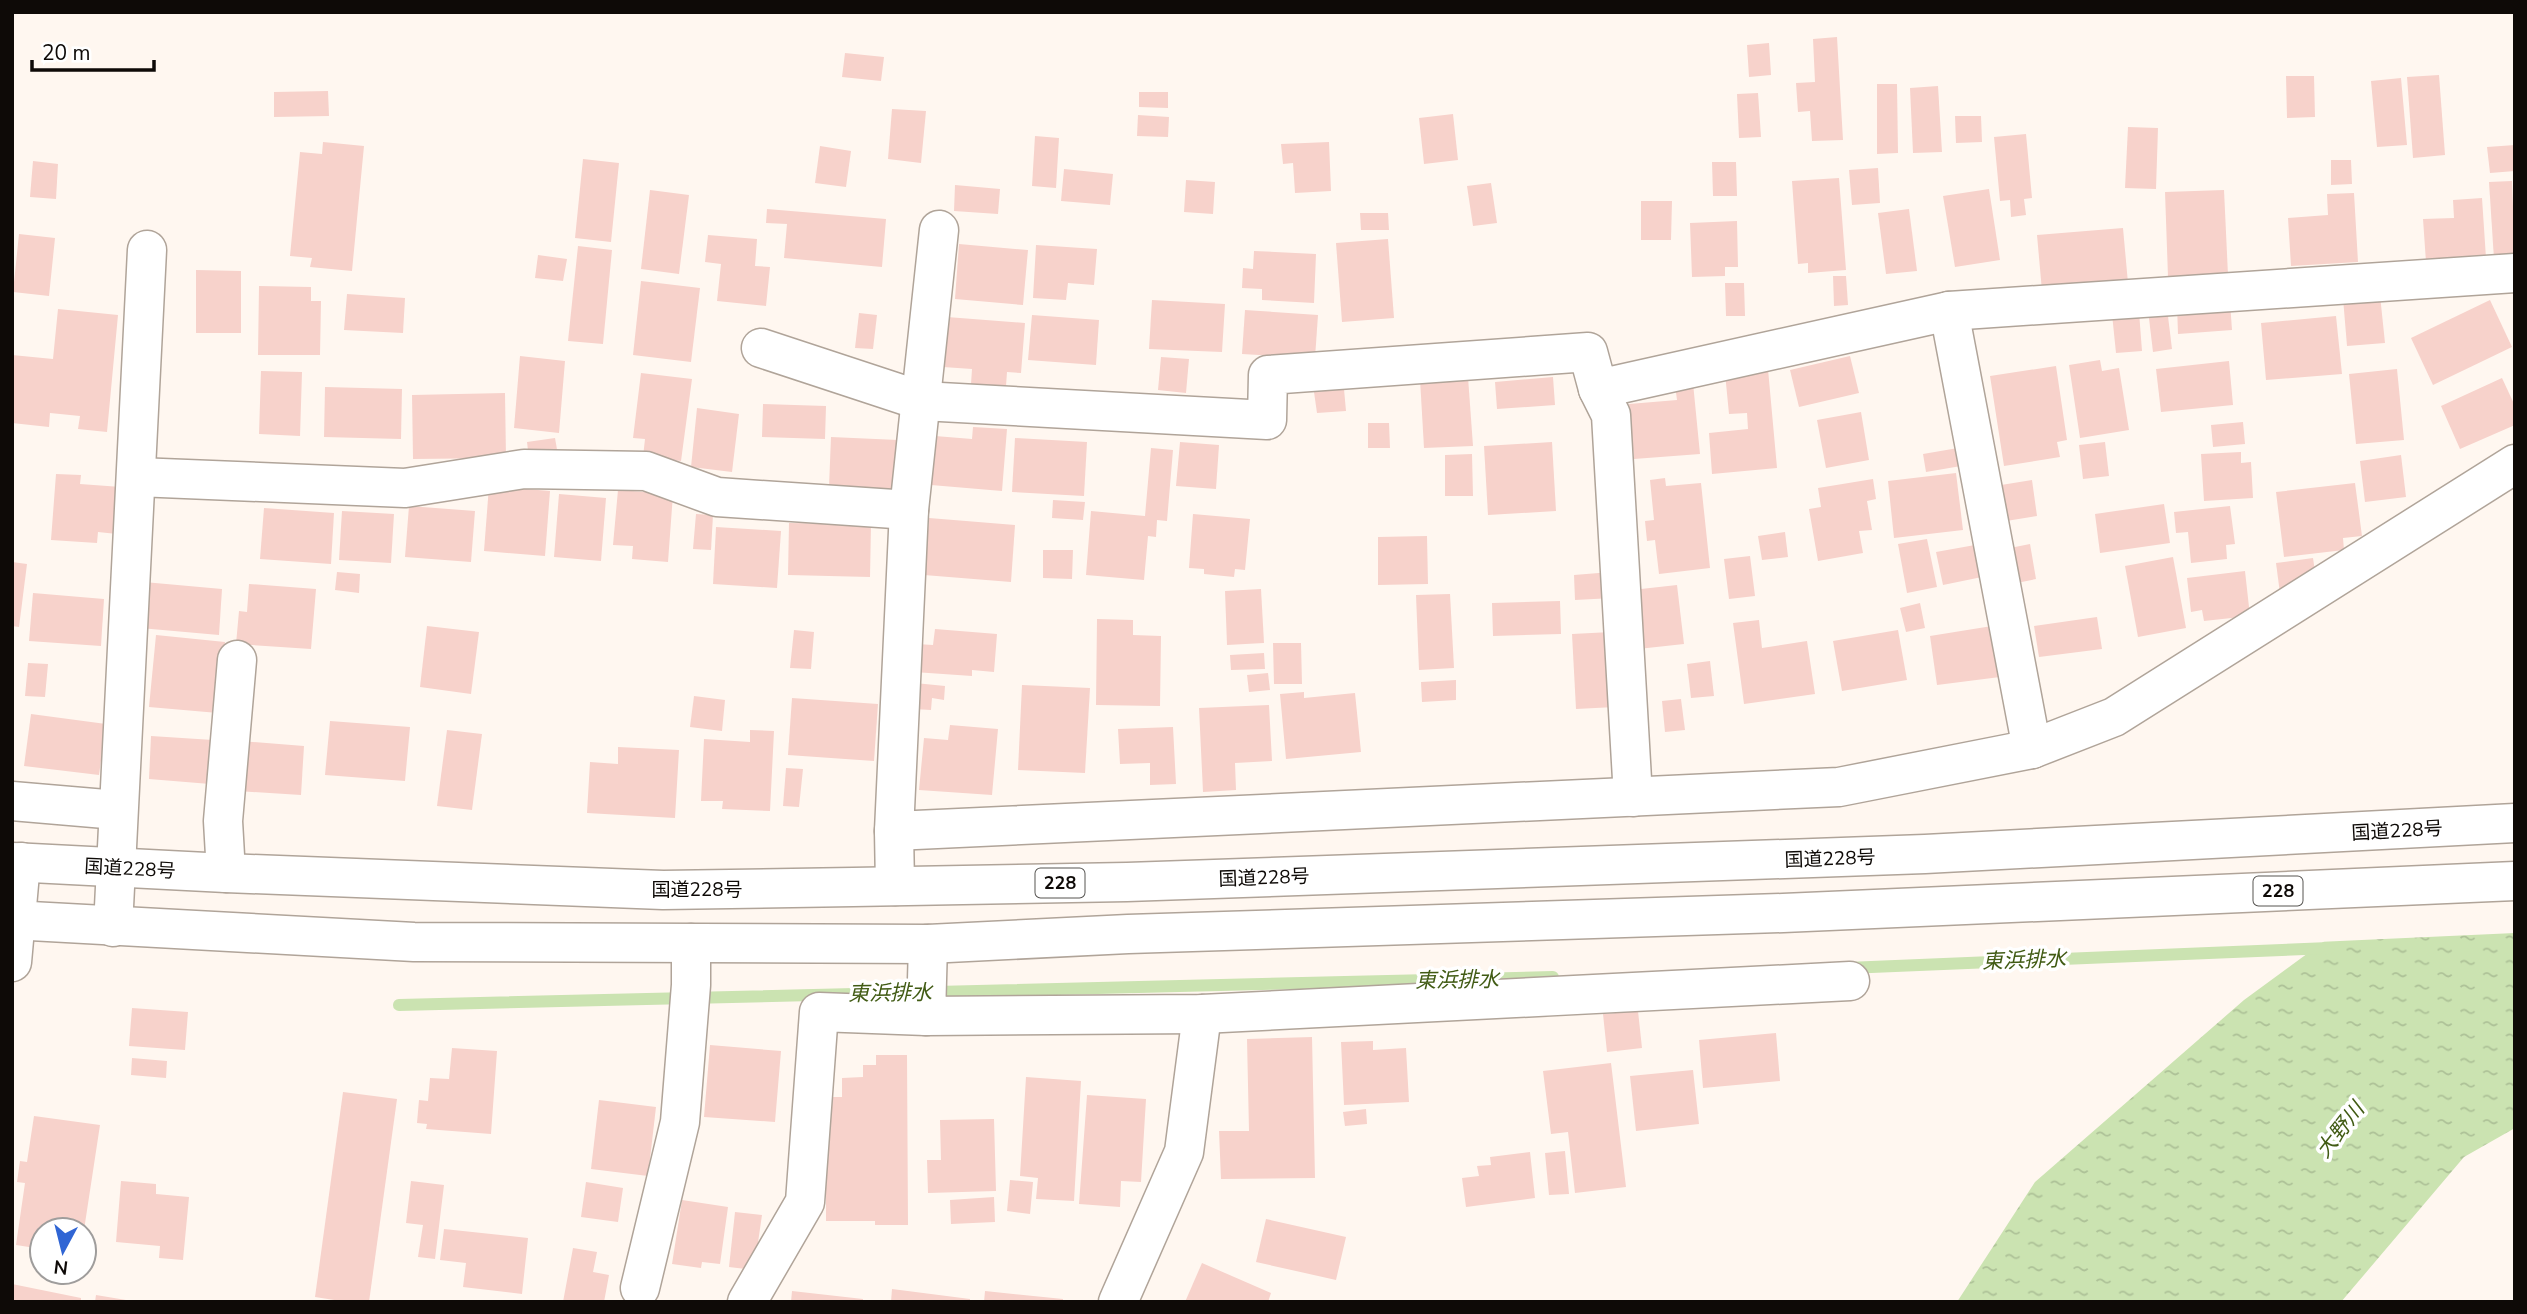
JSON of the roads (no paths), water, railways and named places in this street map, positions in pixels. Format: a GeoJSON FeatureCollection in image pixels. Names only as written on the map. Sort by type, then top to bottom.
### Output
{"type":"FeatureCollection","features":[{"type":"Feature","properties":{"kind":"main road"},"geometry":{"type":"LineString","coordinates":[[895,886],[894,831],[909,510],[939,230]]}},
{"type":"Feature","properties":{"kind":"main road"},"geometry":{"type":"LineString","coordinates":[[113,927],[147,250]]}},
{"type":"Feature","properties":{"kind":"main road"},"geometry":{"type":"LineString","coordinates":[[1598,389],[1949,311],[2515,273]]}},
{"type":"Feature","properties":{"kind":"main road"},"geometry":{"type":"LineString","coordinates":[[1949,311],[2032,749]]}},
{"type":"Feature","properties":{"kind":"main road"},"geometry":{"type":"LineString","coordinates":[[761,348],[922,401],[1267,420],[1268,375],[1588,352],[1598,389],[1611,415],[1633,797]]}},
{"type":"Feature","properties":{"kind":"main road"},"geometry":{"type":"LineString","coordinates":[[894,831],[1839,787],[2032,749],[2114,718],[2515,464]]}},
{"type":"Feature","properties":{"kind":"main road"},"geometry":{"type":"LineString","coordinates":[[137,477],[405,488],[524,470],[646,471],[716,497],[909,510]]}},
{"type":"Feature","properties":{"kind":"main road"},"geometry":{"type":"LineString","coordinates":[[226,873],[223,821],[237,660]]}},
{"type":"Feature","properties":{"kind":"main road"},"geometry":{"type":"LineString","coordinates":[[12,801],[117,810]]}},
{"type":"Feature","properties":{"kind":"main road","name":"国道228号"},"geometry":{"type":"LineString","coordinates":[[17,862],[663,890],[1127,882],[1926,855],[2515,824]]}},
{"type":"Feature","properties":{"kind":"main road"},"geometry":{"type":"LineString","coordinates":[[12,962],[17,862]]}},
{"type":"Feature","properties":{"kind":"main road","name":"228"},"geometry":{"type":"LineString","coordinates":[[14,920],[415,942],[928,944],[1128,934],[1769,914],[2515,881]]}},
{"type":"Feature","properties":{"kind":"main road"},"geometry":{"type":"LineString","coordinates":[[640,1288],[680,1122],[691,985],[691,943]]}},
{"type":"Feature","properties":{"kind":"main road"},"geometry":{"type":"LineString","coordinates":[[926,1016],[928,944]]}},
{"type":"Feature","properties":{"kind":"main road"},"geometry":{"type":"LineString","coordinates":[[747,1302],[805,1202],[819,1012],[926,1016],[1202,1014],[1850,981]]}},
{"type":"Feature","properties":{"kind":"main road"},"geometry":{"type":"LineString","coordinates":[[1118,1302],[1184,1152],[1202,1014]]}},
{"type":"Feature","properties":{"kind":"water","name":"大野川"},"geometry":{"type":"Polygon","coordinates":[[[2515,801],[2515,1128],[2464,1157],[2341,1302],[1957,1302],[2035,1182],[2244,1000],[2515,801]]]}},
{"type":"Feature","properties":{"kind":"waterway","name":"東浜排水"},"geometry":{"type":"LineString","coordinates":[[1847,968],[2329,948]]}},
{"type":"Feature","properties":{"kind":"waterway","name":"東浜排水"},"geometry":{"type":"LineString","coordinates":[[399,1005],[1553,977]]}}]}
